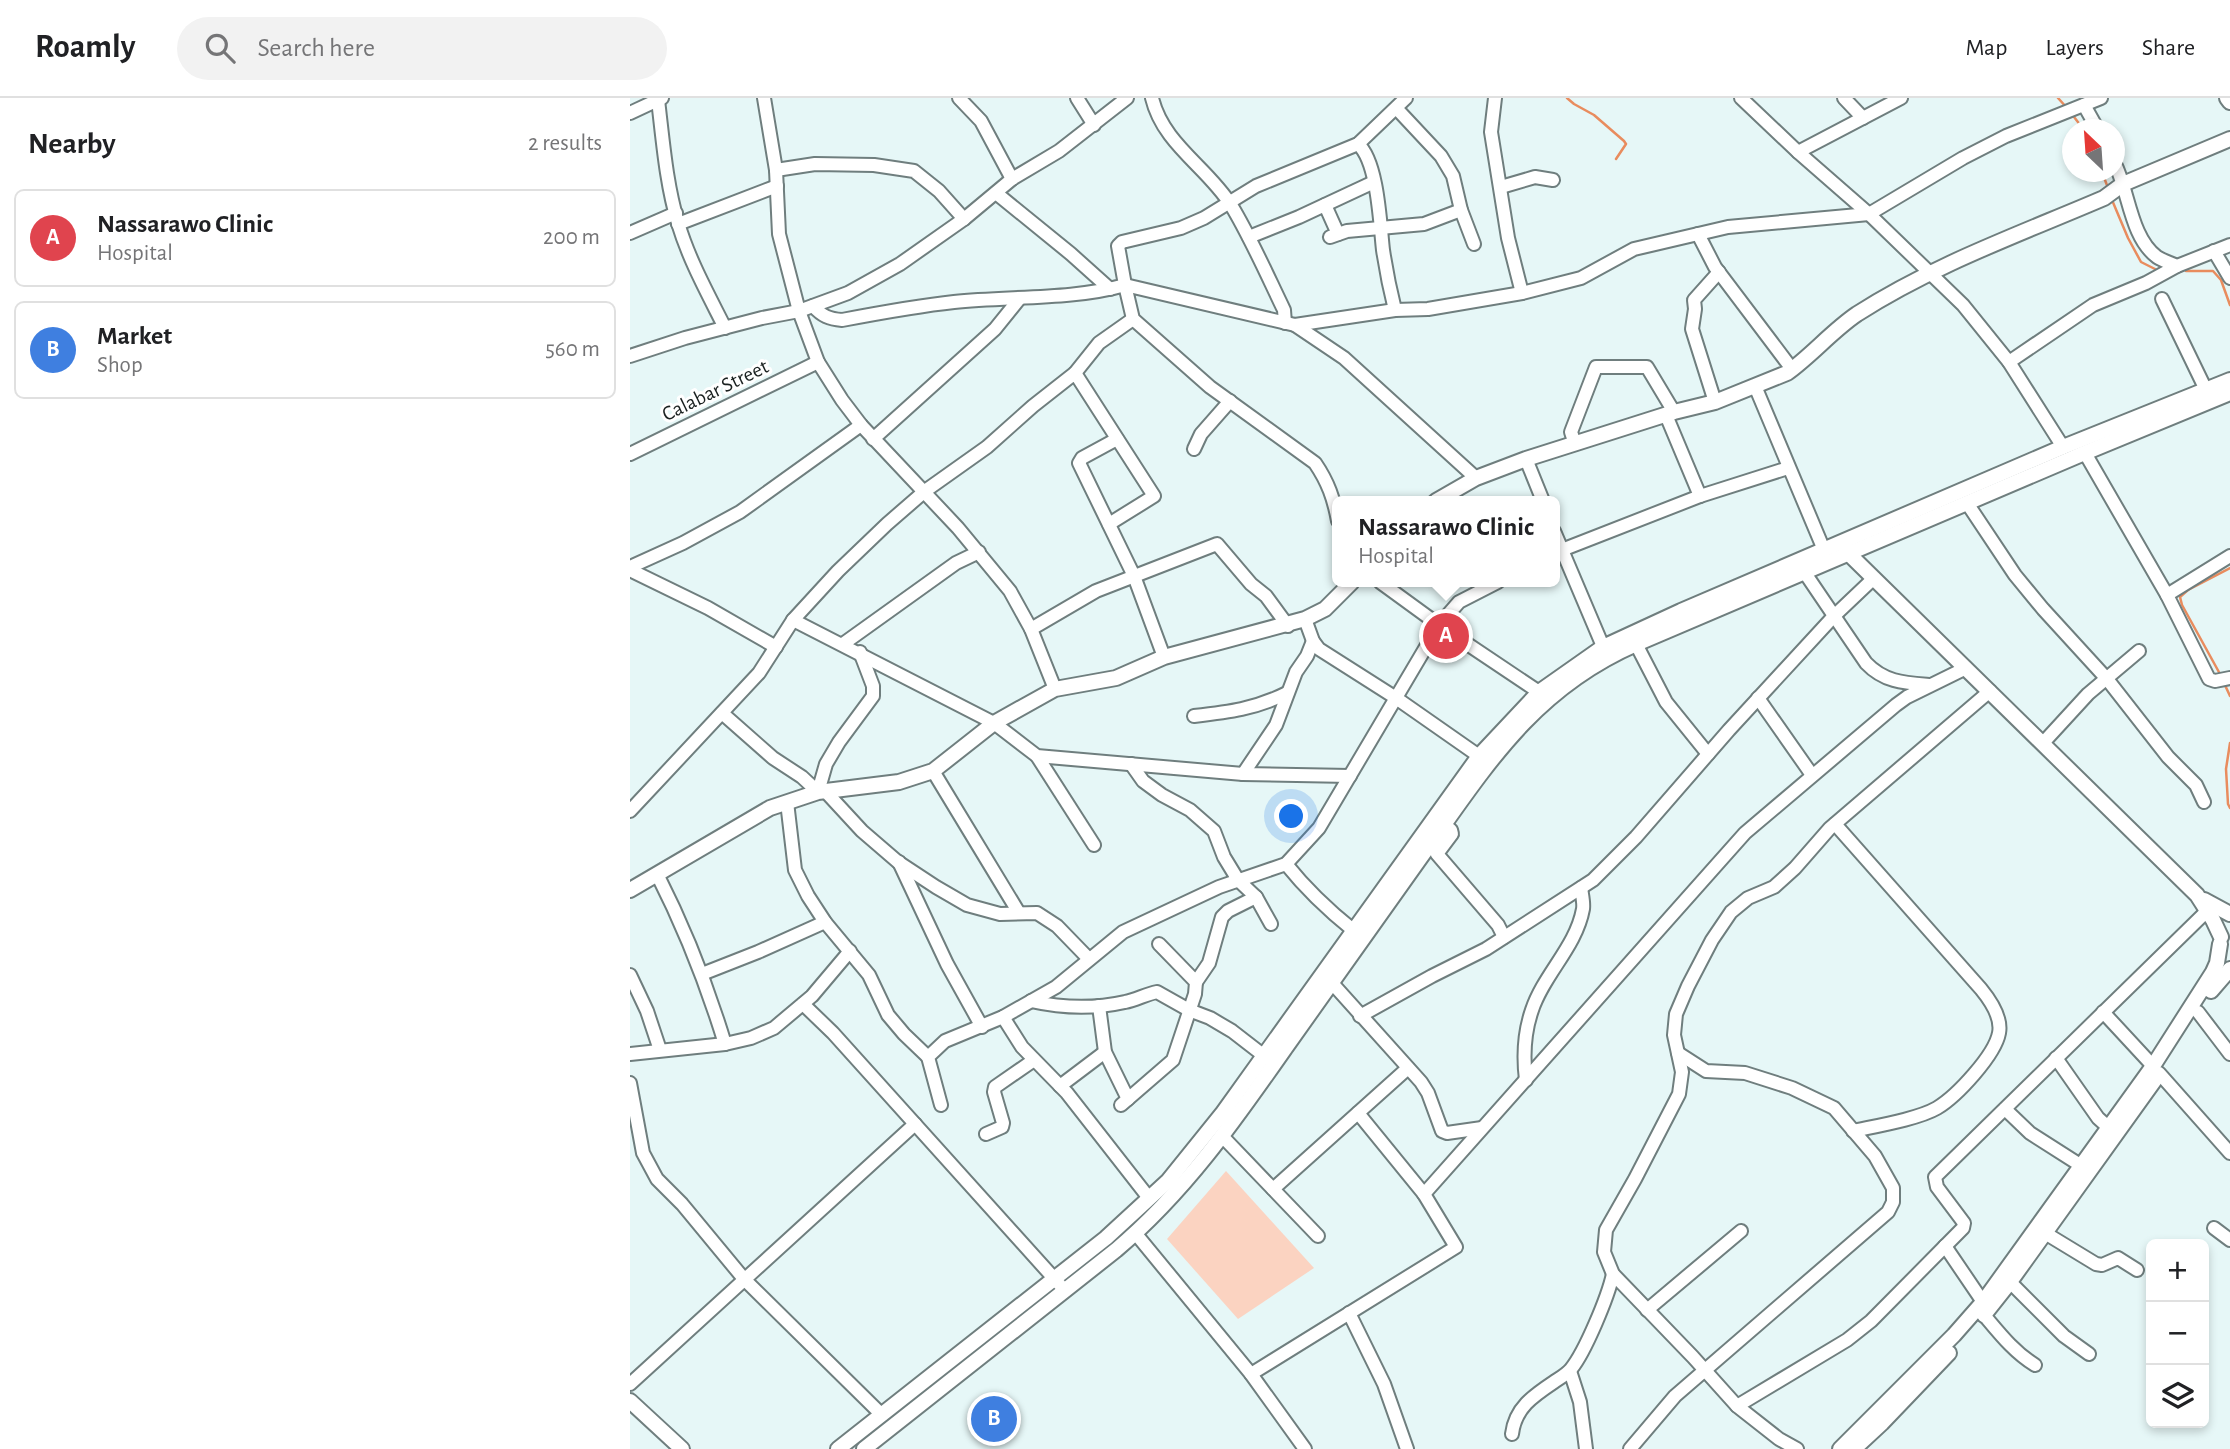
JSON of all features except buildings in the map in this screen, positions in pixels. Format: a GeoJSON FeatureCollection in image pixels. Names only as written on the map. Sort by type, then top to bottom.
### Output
{"type":"FeatureCollection","features":[{"type":"Feature","properties":{"kind":"main road"},"geometry":{"type":"LineString","coordinates":[[1445,496],[1476,478],[1526,459],[1670,413],[1715,402],[1755,386],[1792,369],[1854,316],[1930,272],[2104,198],[2119,186],[2230,139]]}},
{"type":"Feature","properties":{"kind":"main road"},"geometry":{"type":"LineString","coordinates":[[838,1449],[882,1415],[1065,1291],[1136,1234],[1178,1192],[1223,1137],[1488,764],[1545,701],[1605,652],[1636,644],[1805,573],[1846,548],[2063,447],[2230,380]]}},
{"type":"Feature","properties":{"kind":"main road"},"geometry":{"type":"LineString","coordinates":[[864,1449],[1054,1279],[1125,1222],[1193,1151],[1479,756],[1539,692],[1605,652],[1824,550],[1881,541],[2230,393]]}},
{"type":"Feature","properties":{"kind":"main road"},"geometry":{"type":"LineString","coordinates":[[1872,576],[1871,557],[1881,541]]}},
{"type":"Feature","properties":{"kind":"main road"},"geometry":{"type":"LineString","coordinates":[[1846,548],[2197,895],[2208,910],[2224,955],[2230,961]]}},
{"type":"Feature","properties":{"kind":"main road"},"geometry":{"type":"LineString","coordinates":[[630,890],[770,808],[822,792],[899,782],[933,771],[994,723],[1055,689],[1116,678],[1164,657],[1306,620],[1325,609],[1347,587]]}},
{"type":"Feature","properties":{"kind":"main road"},"geometry":{"type":"LineString","coordinates":[[2197,895],[2230,915]]}},
{"type":"Feature","properties":{"kind":"main road"},"geometry":{"type":"LineString","coordinates":[[1984,1308],[2108,1127],[2156,1070],[2213,972],[2219,956],[2222,932],[2230,924]]}},
{"type":"Feature","properties":{"kind":"main road"},"geometry":{"type":"LineString","coordinates":[[1852,1447],[1954,1335],[2010,1282],[2218,981],[2230,969]]}},
{"type":"Feature","properties":{"kind":"main road"},"geometry":{"type":"LineString","coordinates":[[630,1401],[682,1449]]}},
{"type":"Feature","properties":{"kind":"street"},"geometry":{"type":"LineString","coordinates":[[764,98],[776,170],[779,234],[799,310],[818,362],[861,425],[925,491],[1010,591],[1031,629],[1055,689]]}},
{"type":"Feature","properties":{"kind":"street"},"geometry":{"type":"LineString","coordinates":[[959,98],[981,121],[1012,179]]}},
{"type":"Feature","properties":{"kind":"street"},"geometry":{"type":"LineString","coordinates":[[1077,98],[1094,125]]}},
{"type":"Feature","properties":{"kind":"street"},"geometry":{"type":"LineString","coordinates":[[630,356],[813,306],[848,293],[900,264],[964,219],[1012,179],[1059,151],[1127,98]]}},
{"type":"Feature","properties":{"kind":"street"},"geometry":{"type":"LineString","coordinates":[[1155,98],[1156,115],[1170,136],[1229,202],[1290,324]]}},
{"type":"Feature","properties":{"kind":"street"},"geometry":{"type":"LineString","coordinates":[[1332,496],[1326,478],[1315,463],[1210,387],[1133,319],[1118,246],[1181,228],[1256,186],[1358,144],[1406,98]]}},
{"type":"Feature","properties":{"kind":"street"},"geometry":{"type":"LineString","coordinates":[[1495,98],[1491,132],[1508,238],[1522,293]]}},
{"type":"Feature","properties":{"kind":"street"},"geometry":{"type":"LineString","coordinates":[[1741,98],[1964,305],[2009,362],[2063,447]]}},
{"type":"Feature","properties":{"kind":"street"},"geometry":{"type":"LineString","coordinates":[[1844,98],[1863,118]]}},
{"type":"Feature","properties":{"kind":"street"},"geometry":{"type":"LineString","coordinates":[[1798,152],[1901,98]]}},
{"type":"Feature","properties":{"kind":"street"},"geometry":{"type":"LineString","coordinates":[[1290,324],[1395,310],[1428,309],[1522,293],[1581,278],[1634,249],[1728,227],[1869,214],[2006,136],[2101,98]]}},
{"type":"Feature","properties":{"kind":"street"},"geometry":{"type":"LineString","coordinates":[[630,113],[660,99],[666,172],[677,219],[698,273],[725,328]]}},
{"type":"Feature","properties":{"kind":"street"},"geometry":{"type":"LineString","coordinates":[[1397,108],[1441,156],[1453,176],[1461,210],[1474,244]]}},
{"type":"Feature","properties":{"kind":"street"},"geometry":{"type":"LineString","coordinates":[[2074,108],[2086,119]]}},
{"type":"Feature","properties":{"kind":"street"},"geometry":{"type":"LineString","coordinates":[[1358,144],[1364,150],[1374,182],[1385,264],[1395,310]]}},
{"type":"Feature","properties":{"kind":"street"},"geometry":{"type":"LineString","coordinates":[[776,170],[815,164],[874,165],[914,170],[939,191],[964,219]]}},
{"type":"Feature","properties":{"kind":"street"},"geometry":{"type":"LineString","coordinates":[[1501,187],[1535,177],[1553,180]]}},
{"type":"Feature","properties":{"kind":"street"},"geometry":{"type":"LineString","coordinates":[[1248,237],[1374,182]]}},
{"type":"Feature","properties":{"kind":"street"},"geometry":{"type":"LineString","coordinates":[[2118,182],[2147,246],[2158,257],[2177,266]]}},
{"type":"Feature","properties":{"kind":"street"},"geometry":{"type":"LineString","coordinates":[[630,233],[776,186]]}},
{"type":"Feature","properties":{"kind":"street"},"geometry":{"type":"LineString","coordinates":[[996,192],[1110,289]]}},
{"type":"Feature","properties":{"kind":"street"},"geometry":{"type":"LineString","coordinates":[[1325,205],[1334,235],[1347,231],[1424,224],[1461,210]]}},
{"type":"Feature","properties":{"kind":"street"},"geometry":{"type":"LineString","coordinates":[[1698,234],[1718,272],[1792,369]]}},
{"type":"Feature","properties":{"kind":"street"},"geometry":{"type":"LineString","coordinates":[[2009,362],[2093,305],[2230,245]]}},
{"type":"Feature","properties":{"kind":"street"},"geometry":{"type":"LineString","coordinates":[[2214,251],[2230,278]]}},
{"type":"Feature","properties":{"kind":"street"},"geometry":{"type":"LineString","coordinates":[[1715,402],[1692,329],[1694,300],[1718,272]]}},
{"type":"Feature","properties":{"kind":"street"},"geometry":{"type":"LineString","coordinates":[[813,306],[829,319],[842,320],[954,302],[1020,298],[1110,289],[1125,285],[1290,324],[1344,358],[1476,478]]}},
{"type":"Feature","properties":{"kind":"street"},"geometry":{"type":"LineString","coordinates":[[873,439],[995,329],[1020,298]]}},
{"type":"Feature","properties":{"kind":"street"},"geometry":{"type":"LineString","coordinates":[[2162,299],[2206,390]]}},
{"type":"Feature","properties":{"kind":"street"},"geometry":{"type":"LineString","coordinates":[[630,811],[759,673],[793,620],[838,571],[925,491],[987,447],[1075,373],[1099,343],[1133,319]]}},
{"type":"Feature","properties":{"kind":"street","name":"Calabar Street"},"geometry":{"type":"LineString","coordinates":[[630,454],[818,362]]}},
{"type":"Feature","properties":{"kind":"street"},"geometry":{"type":"LineString","coordinates":[[1575,444],[1571,432],[1596,367],[1647,367],[1670,413],[1700,496]]}},
{"type":"Feature","properties":{"kind":"street"},"geometry":{"type":"LineString","coordinates":[[1075,373],[1154,496],[1109,524]]}},
{"type":"Feature","properties":{"kind":"street"},"geometry":{"type":"LineString","coordinates":[[1755,386],[1824,550]]}},
{"type":"Feature","properties":{"kind":"street"},"geometry":{"type":"LineString","coordinates":[[1194,449],[1202,434],[1230,401]]}},
{"type":"Feature","properties":{"kind":"street"},"geometry":{"type":"LineString","coordinates":[[630,568],[740,512],[861,425]]}},
{"type":"Feature","properties":{"kind":"street"},"geometry":{"type":"LineString","coordinates":[[1117,439],[1082,458],[1079,463],[1134,576],[1164,657]]}},
{"type":"Feature","properties":{"kind":"street"},"geometry":{"type":"LineString","coordinates":[[2085,453],[2168,595],[2209,679],[2215,681],[2225,678]]}},
{"type":"Feature","properties":{"kind":"street"},"geometry":{"type":"LineString","coordinates":[[1526,459],[1541,496]]}},
{"type":"Feature","properties":{"kind":"street"},"geometry":{"type":"LineString","coordinates":[[1560,550],[1700,496],[1788,468]]}},
{"type":"Feature","properties":{"kind":"street"},"geometry":{"type":"LineString","coordinates":[[1968,503],[2015,575],[2107,679],[2168,757],[2196,785],[2204,802]]}},
{"type":"Feature","properties":{"kind":"street"},"geometry":{"type":"LineString","coordinates":[[1031,629],[1096,591],[1217,544],[1251,584],[1266,596],[1288,626]]}},
{"type":"Feature","properties":{"kind":"street"},"geometry":{"type":"LineString","coordinates":[[843,644],[956,563],[979,552]]}},
{"type":"Feature","properties":{"kind":"street"},"geometry":{"type":"LineString","coordinates":[[1560,555],[1605,652]]}},
{"type":"Feature","properties":{"kind":"street"},"geometry":{"type":"LineString","coordinates":[[2168,595],[2230,556]]}},
{"type":"Feature","properties":{"kind":"street"},"geometry":{"type":"LineString","coordinates":[[630,568],[776,647]]}},
{"type":"Feature","properties":{"kind":"street"},"geometry":{"type":"LineString","coordinates":[[1805,573],[1874,671],[1899,683],[1932,685]]}},
{"type":"Feature","properties":{"kind":"street"},"geometry":{"type":"LineString","coordinates":[[1360,1016],[1486,949],[1593,880],[1613,862],[1758,698],[1872,576]]}},
{"type":"Feature","properties":{"kind":"street"},"geometry":{"type":"LineString","coordinates":[[1387,587],[1539,692]]}},
{"type":"Feature","properties":{"kind":"street"},"geometry":{"type":"LineString","coordinates":[[928,1057],[945,1041],[1003,1017],[1056,987],[1122,932],[1219,887],[1286,864],[1320,828],[1439,625],[1459,602],[1488,587]]}},
{"type":"Feature","properties":{"kind":"street"},"geometry":{"type":"LineString","coordinates":[[793,620],[994,723],[1037,756],[1094,845]]}},
{"type":"Feature","properties":{"kind":"street"},"geometry":{"type":"LineString","coordinates":[[1306,620],[1313,641],[1319,649],[1479,756]]}},
{"type":"Feature","properties":{"kind":"street"},"geometry":{"type":"LineString","coordinates":[[1243,774],[1276,725],[1296,672],[1313,641]]}},
{"type":"Feature","properties":{"kind":"street"},"geometry":{"type":"LineString","coordinates":[[1636,644],[1666,702],[1708,754]]}},
{"type":"Feature","properties":{"kind":"street"},"geometry":{"type":"LineString","coordinates":[[2043,743],[2081,701],[2139,651]]}},
{"type":"Feature","properties":{"kind":"street"},"geometry":{"type":"LineString","coordinates":[[822,792],[826,765],[839,742],[873,696],[873,686],[860,652]]}},
{"type":"Feature","properties":{"kind":"street"},"geometry":{"type":"LineString","coordinates":[[1424,1194],[1745,833],[1896,705],[1966,668]]}},
{"type":"Feature","properties":{"kind":"street"},"geometry":{"type":"LineString","coordinates":[[1797,1449],[1779,1439],[1737,1406],[1613,1275],[1604,1252],[1606,1230],[1679,1094],[1682,1072],[1674,1035],[1676,1014],[1688,986],[1731,912],[1748,898],[1774,887],[1795,869],[1835,824],[1990,691]]}},
{"type":"Feature","properties":{"kind":"street"},"geometry":{"type":"LineString","coordinates":[[1194,716],[1234,712],[1264,705],[1287,693]]}},
{"type":"Feature","properties":{"kind":"street"},"geometry":{"type":"LineString","coordinates":[[1758,698],[1812,775]]}},
{"type":"Feature","properties":{"kind":"street"},"geometry":{"type":"LineString","coordinates":[[722,713],[773,758],[822,792],[898,862],[967,905],[1000,914],[1037,913],[1058,926],[1089,959]]}},
{"type":"Feature","properties":{"kind":"street"},"geometry":{"type":"LineString","coordinates":[[1037,756],[1243,774],[1350,776]]}},
{"type":"Feature","properties":{"kind":"street"},"geometry":{"type":"LineString","coordinates":[[1132,764],[1143,781],[1190,810],[1214,831],[1224,857],[1238,880],[1256,897],[1271,924]]}},
{"type":"Feature","properties":{"kind":"street"},"geometry":{"type":"LineString","coordinates":[[933,771],[1019,913]]}},
{"type":"Feature","properties":{"kind":"street"},"geometry":{"type":"LineString","coordinates":[[787,802],[795,870],[808,897],[869,975],[888,1015],[928,1057],[942,1105]]}},
{"type":"Feature","properties":{"kind":"street"},"geometry":{"type":"LineString","coordinates":[[1444,824],[1452,834],[1437,854],[1498,925],[1504,937]]}},
{"type":"Feature","properties":{"kind":"street"},"geometry":{"type":"LineString","coordinates":[[1835,824],[1989,999],[2000,1032],[1989,1057],[1937,1108],[1893,1122],[1853,1130]]}},
{"type":"Feature","properties":{"kind":"street"},"geometry":{"type":"LineString","coordinates":[[898,862],[933,930],[947,964],[982,1027]]}},
{"type":"Feature","properties":{"kind":"street"},"geometry":{"type":"LineString","coordinates":[[1286,864],[1325,907],[1353,930]]}},
{"type":"Feature","properties":{"kind":"street"},"geometry":{"type":"LineString","coordinates":[[657,874],[702,974],[725,1044]]}},
{"type":"Feature","properties":{"kind":"street"},"geometry":{"type":"LineString","coordinates":[[1526,1080],[1523,1059],[1532,1008],[1576,930],[1584,907],[1581,888]]}},
{"type":"Feature","properties":{"kind":"street"},"geometry":{"type":"LineString","coordinates":[[1099,1006],[1105,1052],[1125,1102],[1173,1060],[1195,993],[1196,982],[1209,963],[1222,917],[1228,911],[1256,897]]}},
{"type":"Feature","properties":{"kind":"street"},"geometry":{"type":"LineString","coordinates":[[1737,1406],[1847,1340],[1871,1321],[1965,1226],[1937,1187],[1935,1177],[2208,910]]}},
{"type":"Feature","properties":{"kind":"street"},"geometry":{"type":"LineString","coordinates":[[702,974],[825,922]]}},
{"type":"Feature","properties":{"kind":"street"},"geometry":{"type":"LineString","coordinates":[[1159,944],[1196,982]]}},
{"type":"Feature","properties":{"kind":"street"},"geometry":{"type":"LineString","coordinates":[[630,1054],[725,1044],[751,1038],[774,1028],[803,1004],[850,951]]}},
{"type":"Feature","properties":{"kind":"street"},"geometry":{"type":"LineString","coordinates":[[630,975],[647,1011],[660,1050]]}},
{"type":"Feature","properties":{"kind":"street"},"geometry":{"type":"LineString","coordinates":[[1332,983],[1428,1093],[1443,1131],[1447,1133],[1482,1128]]}},
{"type":"Feature","properties":{"kind":"street"},"geometry":{"type":"LineString","coordinates":[[1031,1001],[1074,1008],[1127,1002],[1157,992],[1221,1025],[1263,1055]]}},
{"type":"Feature","properties":{"kind":"street"},"geometry":{"type":"LineString","coordinates":[[803,1004],[833,1033],[1065,1291]]}},
{"type":"Feature","properties":{"kind":"street"},"geometry":{"type":"LineString","coordinates":[[2103,1012],[2230,1153]]}},
{"type":"Feature","properties":{"kind":"street"},"geometry":{"type":"LineString","coordinates":[[2198,1012],[2230,1054]]}},
{"type":"Feature","properties":{"kind":"street"},"geometry":{"type":"LineString","coordinates":[[1003,1017],[1022,1047],[1060,1086],[1149,1198]]}},
{"type":"Feature","properties":{"kind":"street"},"geometry":{"type":"LineString","coordinates":[[1060,1086],[1105,1052]]}},
{"type":"Feature","properties":{"kind":"street"},"geometry":{"type":"LineString","coordinates":[[1630,1449],[1675,1396],[1888,1212],[1893,1202],[1893,1188],[1875,1156],[1834,1108],[1792,1088],[1745,1073],[1706,1071],[1678,1054]]}},
{"type":"Feature","properties":{"kind":"street"},"geometry":{"type":"LineString","coordinates":[[2056,1058],[2098,1118],[2108,1127]]}},
{"type":"Feature","properties":{"kind":"street"},"geometry":{"type":"LineString","coordinates":[[986,1133],[1003,1123],[995,1087],[1034,1060]]}},
{"type":"Feature","properties":{"kind":"street"},"geometry":{"type":"LineString","coordinates":[[1273,1189],[1408,1068]]}},
{"type":"Feature","properties":{"kind":"street"},"geometry":{"type":"LineString","coordinates":[[630,1083],[643,1153],[657,1179],[682,1204],[744,1279],[882,1415]]}},
{"type":"Feature","properties":{"kind":"street"},"geometry":{"type":"LineString","coordinates":[[2005,1109],[2030,1133],[2077,1163],[2080,1168]]}},
{"type":"Feature","properties":{"kind":"street"},"geometry":{"type":"LineString","coordinates":[[1251,1374],[1455,1247],[1424,1194],[1358,1113]]}},
{"type":"Feature","properties":{"kind":"street"},"geometry":{"type":"LineString","coordinates":[[630,1384],[915,1124]]}},
{"type":"Feature","properties":{"kind":"street"},"geometry":{"type":"LineString","coordinates":[[1223,1137],[1318,1236]]}},
{"type":"Feature","properties":{"kind":"street"},"geometry":{"type":"LineString","coordinates":[[2214,1228],[2230,1240]]}},
{"type":"Feature","properties":{"kind":"street"},"geometry":{"type":"LineString","coordinates":[[1647,1310],[1741,1231]]}},
{"type":"Feature","properties":{"kind":"street"},"geometry":{"type":"LineString","coordinates":[[2045,1233],[2096,1264],[2102,1265],[2118,1258],[2137,1270]]}},
{"type":"Feature","properties":{"kind":"street"},"geometry":{"type":"LineString","coordinates":[[1136,1234],[1251,1374],[1305,1449]]}},
{"type":"Feature","properties":{"kind":"street"},"geometry":{"type":"LineString","coordinates":[[1945,1246],[2007,1342],[2035,1365]]}},
{"type":"Feature","properties":{"kind":"street"},"geometry":{"type":"LineString","coordinates":[[1512,1434],[1513,1422],[1524,1403],[1570,1371],[1577,1361],[1608,1294],[1613,1275]]}},
{"type":"Feature","properties":{"kind":"street"},"geometry":{"type":"LineString","coordinates":[[2010,1282],[2056,1329],[2089,1354]]}},
{"type":"Feature","properties":{"kind":"street"},"geometry":{"type":"LineString","coordinates":[[1349,1313],[1384,1384],[1408,1449]]}},
{"type":"Feature","properties":{"kind":"street"},"geometry":{"type":"LineString","coordinates":[[1570,1371],[1580,1402],[1587,1449]]}},
{"type":"Feature","properties":{"kind":"shaded area"},"geometry":{"type":"Polygon","coordinates":[[[1226,1171],[1314,1268],[1238,1319],[1167,1239],[1226,1171]]]}},
{"type":"Feature","properties":{"kind":"waterway"},"geometry":{"type":"LineString","coordinates":[[1567,98],[1594,115],[1624,141],[1626,144],[1616,159]]}},
{"type":"Feature","properties":{"kind":"waterway"},"geometry":{"type":"LineString","coordinates":[[2058,98],[2067,108]]}},
{"type":"Feature","properties":{"kind":"waterway"},"geometry":{"type":"LineString","coordinates":[[2071,113],[2076,119]]}},
{"type":"Feature","properties":{"kind":"waterway"},"geometry":{"type":"LineString","coordinates":[[2106,182],[2108,188]]}},
{"type":"Feature","properties":{"kind":"waterway"},"geometry":{"type":"LineString","coordinates":[[2112,200],[2141,262],[2155,269]]}},
{"type":"Feature","properties":{"kind":"waterway"},"geometry":{"type":"LineString","coordinates":[[2186,271],[2213,271],[2221,280],[2230,305]]}},
{"type":"Feature","properties":{"kind":"waterway"},"geometry":{"type":"LineString","coordinates":[[2220,674],[2180,597],[2230,568]]}},
{"type":"Feature","properties":{"kind":"waterway"},"geometry":{"type":"LineString","coordinates":[[2224,683],[2230,696]]}},
{"type":"Feature","properties":{"kind":"waterway"},"geometry":{"type":"LineString","coordinates":[[2230,743],[2226,769],[2230,808]]}},
{"type":"Feature","properties":{"kind":"place","name":"Nassarawo Clinic"},"geometry":{"type":"Point","coordinates":[1446,636]}},
{"type":"Feature","properties":{"kind":"place","name":"Market"},"geometry":{"type":"Point","coordinates":[994,1419]}}]}
